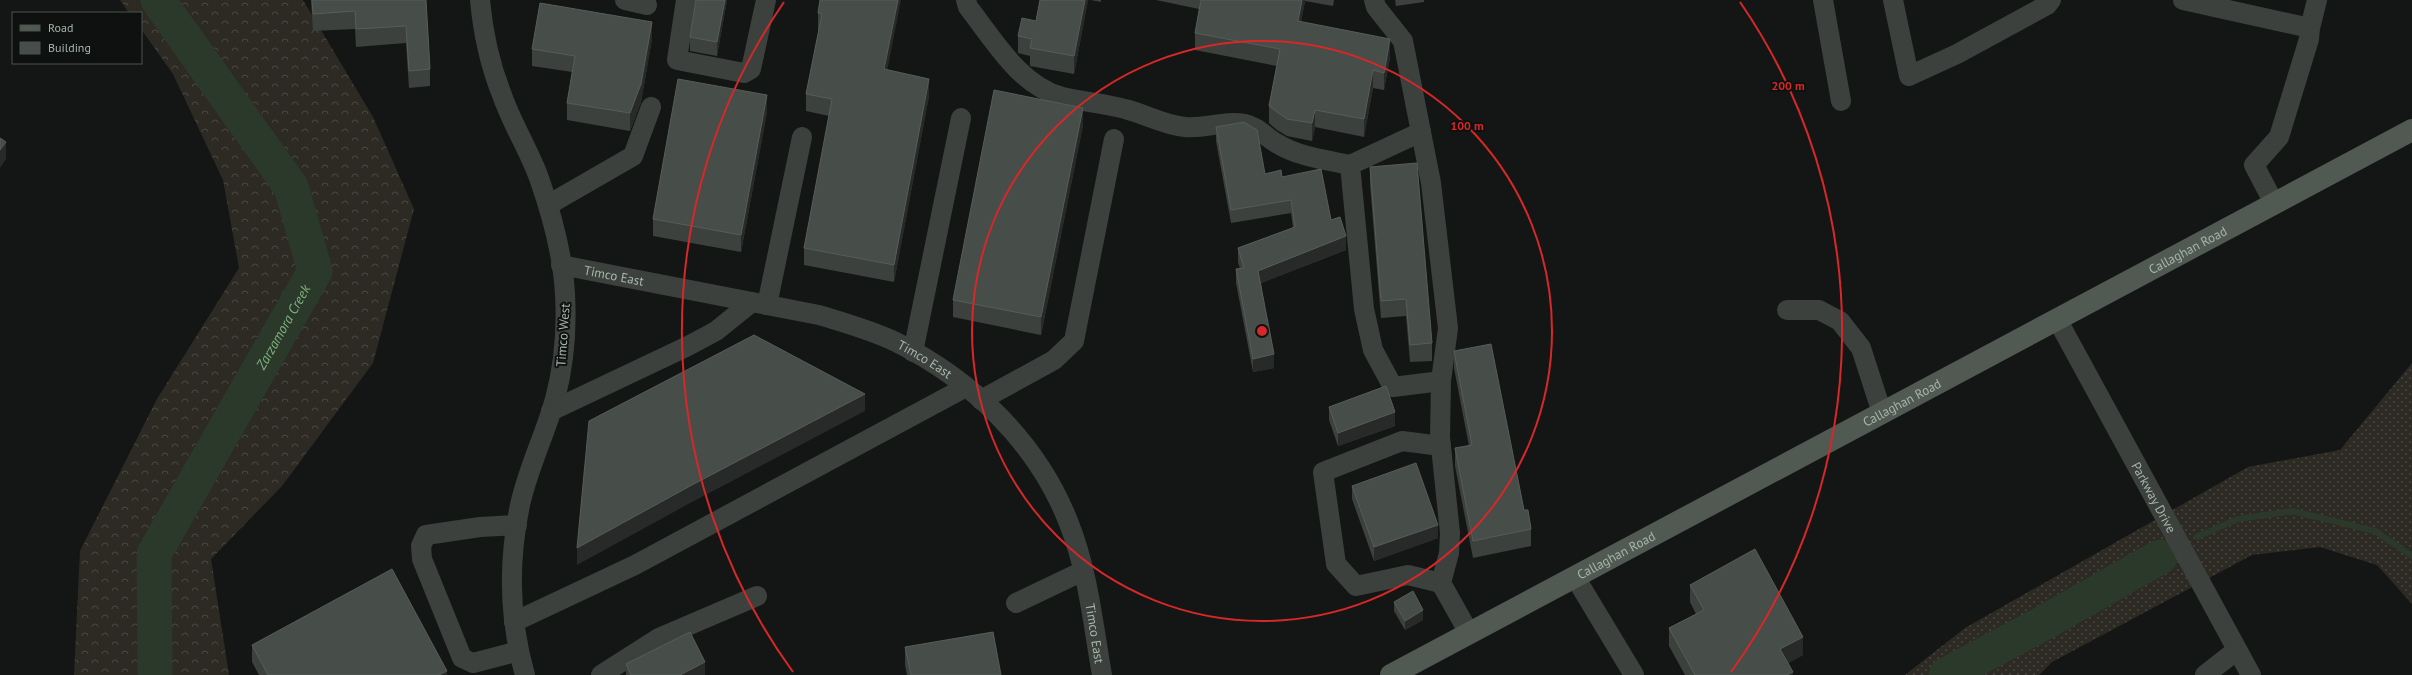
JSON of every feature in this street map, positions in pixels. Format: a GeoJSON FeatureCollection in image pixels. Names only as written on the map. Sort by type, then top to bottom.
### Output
{"type":"FeatureCollection","features":[{"type":"Feature","properties":{"kind":"main road","name":"Callaghan Road"},"geometry":{"type":"LineString","coordinates":[[1404,672],[1469,633],[2412,130]]}},
{"type":"Feature","properties":{"kind":"street","name":"Timco West"},"geometry":{"type":"LineString","coordinates":[[480,0],[484,28],[495,76],[502,96],[539,177],[548,205],[562,265],[565,294],[565,329],[562,364],[551,411],[531,466],[517,525],[512,556],[514,622],[525,675]]}},
{"type":"Feature","properties":{"kind":"street"},"geometry":{"type":"LineString","coordinates":[[624,0],[647,5]]}},
{"type":"Feature","properties":{"kind":"street"},"geometry":{"type":"LineString","coordinates":[[686,0],[677,60],[744,73],[751,69],[766,0]]}},
{"type":"Feature","properties":{"kind":"street"},"geometry":{"type":"LineString","coordinates":[[966,0],[968,7],[1025,78],[1061,96],[1126,109],[1165,124],[1186,128],[1212,126],[1232,122],[1246,124],[1261,130],[1278,144],[1305,155],[1350,165],[1421,132]]}},
{"type":"Feature","properties":{"kind":"street"},"geometry":{"type":"LineString","coordinates":[[1374,0],[1376,7],[1402,41],[1431,183],[1448,328],[1440,381],[1441,446],[1450,533],[1449,552],[1441,583],[1469,633]]}},
{"type":"Feature","properties":{"kind":"street"},"geometry":{"type":"LineString","coordinates":[[1823,0],[1841,101]]}},
{"type":"Feature","properties":{"kind":"street"},"geometry":{"type":"LineString","coordinates":[[1894,0],[1909,76],[1964,50],[2047,5],[2051,0]]}},
{"type":"Feature","properties":{"kind":"street"},"geometry":{"type":"LineString","coordinates":[[2183,0],[2310,28]]}},
{"type":"Feature","properties":{"kind":"street"},"geometry":{"type":"LineString","coordinates":[[2274,203],[2254,165],[2279,137],[2309,39],[2310,28],[2317,0]]}},
{"type":"Feature","properties":{"kind":"street"},"geometry":{"type":"LineString","coordinates":[[548,205],[633,156],[651,107]]}},
{"type":"Feature","properties":{"kind":"street"},"geometry":{"type":"LineString","coordinates":[[913,352],[961,118]]}},
{"type":"Feature","properties":{"kind":"street"},"geometry":{"type":"LineString","coordinates":[[551,411],[688,346],[716,331],[759,303],[802,137]]}},
{"type":"Feature","properties":{"kind":"street"},"geometry":{"type":"LineString","coordinates":[[981,400],[1054,360],[1074,341],[1114,139]]}},
{"type":"Feature","properties":{"kind":"street"},"geometry":{"type":"LineString","coordinates":[[1350,165],[1364,309],[1373,350],[1393,387],[1440,381]]}},
{"type":"Feature","properties":{"kind":"street","name":"Timco East"},"geometry":{"type":"LineString","coordinates":[[562,265],[819,315],[858,326],[913,352],[966,388],[1015,432],[1039,464],[1056,492],[1069,523],[1088,590],[1102,675]]}},
{"type":"Feature","properties":{"kind":"street"},"geometry":{"type":"LineString","coordinates":[[1787,310],[1819,310],[1840,321],[1861,348],[1882,413]]}},
{"type":"Feature","properties":{"kind":"street","name":"Parkway Drive"},"geometry":{"type":"LineString","coordinates":[[2057,320],[2251,675]]}},
{"type":"Feature","properties":{"kind":"street"},"geometry":{"type":"LineString","coordinates":[[514,622],[635,565],[966,388]]}},
{"type":"Feature","properties":{"kind":"street"},"geometry":{"type":"LineString","coordinates":[[1441,446],[1402,441],[1323,472],[1336,564],[1356,586],[1408,575],[1441,583]]}},
{"type":"Feature","properties":{"kind":"street"},"geometry":{"type":"LineString","coordinates":[[517,525],[480,527],[426,534],[421,546],[422,559],[462,658],[473,663],[519,651]]}},
{"type":"Feature","properties":{"kind":"street"},"geometry":{"type":"LineString","coordinates":[[1016,603],[1083,571]]}},
{"type":"Feature","properties":{"kind":"street"},"geometry":{"type":"LineString","coordinates":[[1575,577],[1634,675]]}},
{"type":"Feature","properties":{"kind":"street"},"geometry":{"type":"LineString","coordinates":[[601,675],[659,638],[757,596]]}},
{"type":"Feature","properties":{"kind":"street"},"geometry":{"type":"LineString","coordinates":[[2205,675],[2237,650]]}},
{"type":"Feature","properties":{"kind":"green space"},"geometry":{"type":"Polygon","coordinates":[[[120,0],[303,0],[373,117],[414,209],[373,363],[282,486],[211,559],[229,675],[74,675],[80,551],[157,399],[239,268],[223,180],[173,74],[142,30],[142,12],[128,12],[120,0]]]}},
{"type":"Feature","properties":{"kind":"green space"},"geometry":{"type":"Polygon","coordinates":[[[2412,363],[2412,604],[2377,565],[2320,547],[2252,555],[2052,662],[2039,675],[1905,675],[1965,628],[2248,467],[2340,450],[2412,363]]]}},
{"type":"Feature","properties":{"kind":"building"},"geometry":{"type":"Polygon","coordinates":[[[312,0],[426,0],[430,69],[409,71],[406,26],[356,29],[355,11],[313,14],[312,0]]]}},
{"type":"Feature","properties":{"kind":"building"},"geometry":{"type":"Polygon","coordinates":[[[696,0],[725,0],[717,42],[690,37],[696,0]]]}},
{"type":"Feature","properties":{"kind":"building"},"geometry":{"type":"Polygon","coordinates":[[[820,0],[898,0],[884,69],[929,79],[894,265],[804,248],[832,99],[806,94],[822,14],[818,13],[820,0]]]}},
{"type":"Feature","properties":{"kind":"building"},"geometry":{"type":"Polygon","coordinates":[[[1040,0],[1085,0],[1074,56],[1030,48],[1032,39],[1018,36],[1022,18],[1036,21],[1040,0]]]}},
{"type":"Feature","properties":{"kind":"building"},"geometry":{"type":"Polygon","coordinates":[[[1201,0],[1302,0],[1298,21],[1390,39],[1384,73],[1373,70],[1364,119],[1315,110],[1312,123],[1287,119],[1277,112],[1269,106],[1280,49],[1195,33],[1201,0]]]}},
{"type":"Feature","properties":{"kind":"building"},"geometry":{"type":"Polygon","coordinates":[[[540,3],[652,22],[641,84],[630,113],[567,103],[575,56],[532,49],[540,3]]]}},
{"type":"Feature","properties":{"kind":"building"},"geometry":{"type":"Polygon","coordinates":[[[678,79],[767,95],[741,235],[653,219],[678,79]]]}},
{"type":"Feature","properties":{"kind":"building"},"geometry":{"type":"Polygon","coordinates":[[[994,90],[1083,108],[1041,317],[953,300],[994,90]]]}},
{"type":"Feature","properties":{"kind":"building"},"geometry":{"type":"Polygon","coordinates":[[[1244,122],[1257,130],[1265,174],[1281,170],[1282,177],[1321,169],[1331,220],[1340,217],[1346,236],[1258,271],[1274,354],[1253,359],[1236,269],[1244,268],[1238,248],[1295,227],[1291,200],[1231,210],[1216,127],[1244,122]]]}},
{"type":"Feature","properties":{"kind":"building"},"geometry":{"type":"Polygon","coordinates":[[[0,138],[6,142],[0,150],[0,138]]]}},
{"type":"Feature","properties":{"kind":"building"},"geometry":{"type":"Polygon","coordinates":[[[1417,163],[1432,343],[1410,345],[1406,299],[1381,301],[1370,167],[1417,163]]]}},
{"type":"Feature","properties":{"kind":"building"},"geometry":{"type":"Polygon","coordinates":[[[754,335],[865,394],[692,485],[577,548],[589,421],[754,335]]]}},
{"type":"Feature","properties":{"kind":"building"},"geometry":{"type":"Polygon","coordinates":[[[1491,344],[1524,510],[1528,510],[1531,529],[1473,541],[1455,448],[1472,445],[1454,351],[1491,344]]]}},
{"type":"Feature","properties":{"kind":"building"},"geometry":{"type":"Polygon","coordinates":[[[1386,386],[1395,412],[1338,433],[1329,407],[1386,386]]]}},
{"type":"Feature","properties":{"kind":"building"},"geometry":{"type":"Polygon","coordinates":[[[1416,463],[1438,525],[1374,547],[1352,486],[1416,463]]]}},
{"type":"Feature","properties":{"kind":"building"},"geometry":{"type":"Polygon","coordinates":[[[1755,549],[1803,637],[1780,649],[1793,672],[1787,675],[1695,675],[1669,628],[1704,610],[1690,585],[1755,549]]]}},
{"type":"Feature","properties":{"kind":"building"},"geometry":{"type":"Polygon","coordinates":[[[392,569],[447,671],[439,675],[268,675],[252,645],[392,569]]]}},
{"type":"Feature","properties":{"kind":"building"},"geometry":{"type":"Polygon","coordinates":[[[1413,591],[1423,610],[1405,621],[1394,602],[1413,591]]]}},
{"type":"Feature","properties":{"kind":"building"},"geometry":{"type":"Polygon","coordinates":[[[690,632],[705,662],[680,675],[631,675],[626,664],[690,632]]]}},
{"type":"Feature","properties":{"kind":"building"},"geometry":{"type":"Polygon","coordinates":[[[993,632],[1001,675],[911,675],[905,647],[993,632]]]}},
{"type":"Feature","properties":{"kind":"waterway","name":"Zarzamora Creek"},"geometry":{"type":"LineString","coordinates":[[155,675],[154,554],[315,271],[291,187],[158,0]]}},
{"type":"Feature","properties":{"kind":"waterway"},"geometry":{"type":"LineString","coordinates":[[2197,537],[2238,519],[2292,511],[2375,531],[2412,556]]}},
{"type":"Feature","properties":{"kind":"waterway"},"geometry":{"type":"LineString","coordinates":[[1946,675],[2038,626],[2160,557]]}}]}
